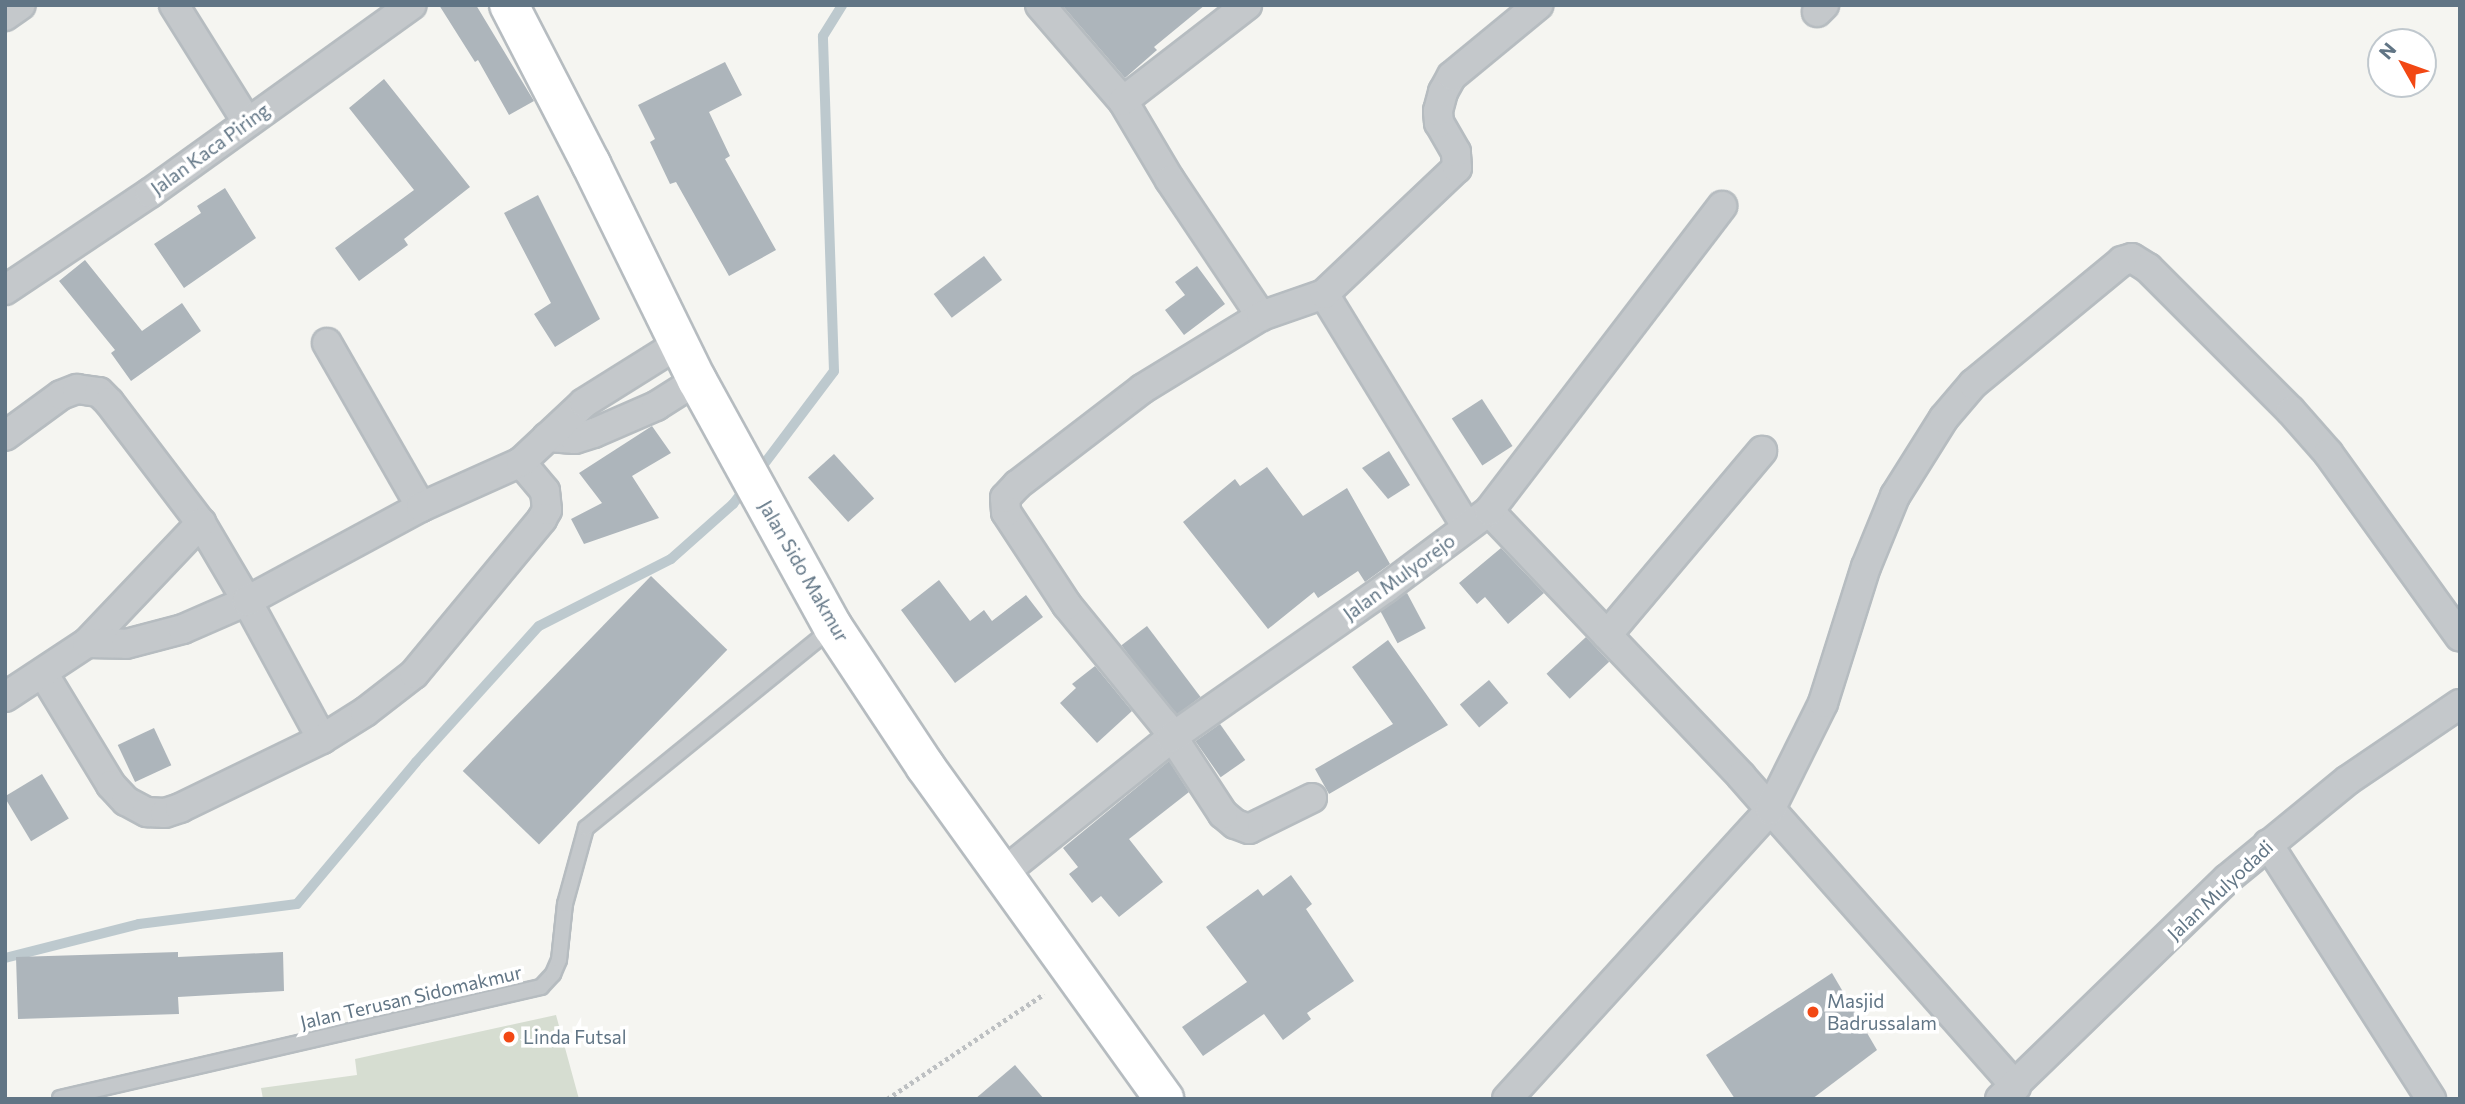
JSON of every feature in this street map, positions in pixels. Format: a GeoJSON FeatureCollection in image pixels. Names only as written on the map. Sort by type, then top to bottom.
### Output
{"type":"FeatureCollection","features":[{"type":"Feature","properties":{"kind":"main road","name":"Jalan Sido Makmur"},"geometry":{"type":"LineString","coordinates":[[509,5],[591,164],[678,344],[833,627],[925,766],[1164,1099]]}},
{"type":"Feature","properties":{"kind":"street"},"geometry":{"type":"LineString","coordinates":[[5,16],[21,5]]}},
{"type":"Feature","properties":{"kind":"street"},"geometry":{"type":"LineString","coordinates":[[174,5],[247,122]]}},
{"type":"Feature","properties":{"kind":"street","name":"Jalan Kaca Piring"},"geometry":{"type":"LineString","coordinates":[[5,290],[150,193],[412,5]]}},
{"type":"Feature","properties":{"kind":"street"},"geometry":{"type":"LineString","coordinates":[[1040,5],[1123,101],[1170,180],[1261,316]]}},
{"type":"Feature","properties":{"kind":"street"},"geometry":{"type":"LineString","coordinates":[[1123,101],[1247,5]]}},
{"type":"Feature","properties":{"kind":"street"},"geometry":{"type":"LineString","coordinates":[[1312,798],[1249,829],[1235,824],[1223,814],[1164,724],[1067,605],[1006,512],[1005,498],[1017,485],[1142,389],[1261,316],[1324,294],[1457,168],[1456,152],[1439,123],[1438,111],[1443,92],[1452,76],[1538,5]]}},
{"type":"Feature","properties":{"kind":"street","name":"Jalan Mulyorejo"},"geometry":{"type":"LineString","coordinates":[[1002,874],[1171,737],[1489,511],[1722,206]]}},
{"type":"Feature","properties":{"kind":"street"},"geometry":{"type":"LineString","coordinates":[[1507,1099],[1761,799],[1823,703],[1866,567],[1895,496],[1939,426],[1973,384],[2110,268],[2132,258],[2148,268],[2300,421],[2328,453],[2460,638]]}},
{"type":"Feature","properties":{"kind":"street"},"geometry":{"type":"LineString","coordinates":[[1324,294],[1467,527]]}},
{"type":"Feature","properties":{"kind":"street"},"geometry":{"type":"LineString","coordinates":[[327,343],[421,507]]}},
{"type":"Feature","properties":{"kind":"street"},"geometry":{"type":"LineString","coordinates":[[87,643],[126,644],[183,629],[247,601],[421,507],[521,462],[584,402],[678,344]]}},
{"type":"Feature","properties":{"kind":"street"},"geometry":{"type":"LineString","coordinates":[[547,437],[575,439],[594,433],[656,405],[697,380]]}},
{"type":"Feature","properties":{"kind":"street"},"geometry":{"type":"LineString","coordinates":[[5,436],[61,395],[77,389],[99,392],[201,523],[322,739]]}},
{"type":"Feature","properties":{"kind":"street"},"geometry":{"type":"LineString","coordinates":[[1607,635],[1762,451]]}},
{"type":"Feature","properties":{"kind":"street"},"geometry":{"type":"LineString","coordinates":[[43,673],[111,785],[127,801],[147,812],[165,813],[180,808],[322,739],[365,712],[414,674],[547,510],[545,491],[521,462]]}},
{"type":"Feature","properties":{"kind":"street"},"geometry":{"type":"LineString","coordinates":[[1489,511],[1761,799],[2008,1093]]}},
{"type":"Feature","properties":{"kind":"street"},"geometry":{"type":"LineString","coordinates":[[5,696],[87,643],[201,523]]}},
{"type":"Feature","properties":{"kind":"street","name":"Jalan Mulyodadi"},"geometry":{"type":"LineString","coordinates":[[2008,1093],[2227,878],[2348,780],[2460,704]]}},
{"type":"Feature","properties":{"kind":"street"},"geometry":{"type":"LineString","coordinates":[[2268,844],[2431,1099]]}},
{"type":"Feature","properties":{"kind":"lane","name":"Jalan Terusan Sidomakmur"},"geometry":{"type":"LineString","coordinates":[[60,1098],[541,987],[554,974],[559,960],[565,904],[586,828],[833,627]]}},
{"type":"Feature","properties":{"kind":"path"},"geometry":{"type":"LineString","coordinates":[[887,1099],[1073,974]]}},
{"type":"Feature","properties":{"kind":"shaded area","name":"Linda Futsal"},"geometry":{"type":"Polygon","coordinates":[[[556,1015],[579,1099],[263,1099],[261,1088],[357,1075],[355,1059],[556,1015]]]}},
{"type":"Feature","properties":{"kind":"building"},"geometry":{"type":"Polygon","coordinates":[[[439,5],[476,5],[534,101],[509,115],[478,60],[475,62],[439,5]]]}},
{"type":"Feature","properties":{"kind":"building"},"geometry":{"type":"Polygon","coordinates":[[[1062,5],[1205,5],[1154,47],[1157,50],[1125,78],[1062,5]]]}},
{"type":"Feature","properties":{"kind":"building"},"geometry":{"type":"Polygon","coordinates":[[[725,62],[742,95],[709,112],[730,156],[725,159],[776,250],[729,276],[676,182],[670,184],[650,142],[655,139],[638,105],[725,62]]]}},
{"type":"Feature","properties":{"kind":"building"},"geometry":{"type":"Polygon","coordinates":[[[384,79],[470,187],[404,239],[408,245],[359,281],[335,248],[414,190],[349,108],[384,79]]]}},
{"type":"Feature","properties":{"kind":"building"},"geometry":{"type":"Polygon","coordinates":[[[225,188],[256,238],[184,288],[154,244],[201,213],[197,206],[225,188]]]}},
{"type":"Feature","properties":{"kind":"building"},"geometry":{"type":"Polygon","coordinates":[[[538,195],[600,319],[555,347],[534,314],[551,303],[504,213],[538,195]]]}},
{"type":"Feature","properties":{"kind":"building"},"geometry":{"type":"Polygon","coordinates":[[[984,256],[1002,280],[952,318],[934,294],[984,256]]]}},
{"type":"Feature","properties":{"kind":"building"},"geometry":{"type":"Polygon","coordinates":[[[85,260],[142,331],[182,303],[201,331],[131,381],[111,353],[115,350],[59,281],[85,260]]]}},
{"type":"Feature","properties":{"kind":"building"},"geometry":{"type":"Polygon","coordinates":[[[1197,266],[1225,304],[1184,335],[1165,310],[1185,295],[1175,282],[1197,266]]]}},
{"type":"Feature","properties":{"kind":"building"},"geometry":{"type":"Polygon","coordinates":[[[1482,399],[1512,446],[1482,466],[1452,419],[1482,399]]]}},
{"type":"Feature","properties":{"kind":"building"},"geometry":{"type":"Polygon","coordinates":[[[652,426],[671,453],[632,476],[659,518],[584,544],[571,519],[602,503],[579,473],[652,426]]]}},
{"type":"Feature","properties":{"kind":"building"},"geometry":{"type":"Polygon","coordinates":[[[1389,451],[1410,485],[1388,499],[1362,468],[1389,451]]]}},
{"type":"Feature","properties":{"kind":"building"},"geometry":{"type":"Polygon","coordinates":[[[834,454],[874,499],[848,522],[808,477],[834,454]]]}},
{"type":"Feature","properties":{"kind":"building"},"geometry":{"type":"Polygon","coordinates":[[[1267,467],[1303,516],[1347,488],[1390,564],[1365,582],[1358,571],[1318,598],[1314,592],[1268,629],[1183,522],[1235,479],[1240,486],[1267,467]]]}},
{"type":"Feature","properties":{"kind":"building"},"geometry":{"type":"Polygon","coordinates":[[[1501,548],[1544,593],[1508,624],[1485,597],[1477,604],[1459,583],[1501,548]]]}},
{"type":"Feature","properties":{"kind":"building"},"geometry":{"type":"Polygon","coordinates":[[[651,576],[727,650],[539,845],[463,771],[651,576]]]}},
{"type":"Feature","properties":{"kind":"building"},"geometry":{"type":"Polygon","coordinates":[[[939,580],[970,621],[984,610],[992,621],[1026,595],[1043,617],[955,683],[901,610],[939,580]]]}},
{"type":"Feature","properties":{"kind":"building"},"geometry":{"type":"Polygon","coordinates":[[[1407,593],[1426,628],[1398,643],[1379,608],[1407,593]]]}},
{"type":"Feature","properties":{"kind":"building"},"geometry":{"type":"Polygon","coordinates":[[[1147,626],[1201,697],[1175,716],[1121,645],[1147,626]]]}},
{"type":"Feature","properties":{"kind":"building"},"geometry":{"type":"Polygon","coordinates":[[[1586,637],[1609,662],[1570,699],[1547,674],[1586,637]]]}},
{"type":"Feature","properties":{"kind":"building"},"geometry":{"type":"Polygon","coordinates":[[[1388,640],[1448,725],[1329,794],[1315,769],[1393,724],[1352,667],[1388,640]]]}},
{"type":"Feature","properties":{"kind":"building"},"geometry":{"type":"Polygon","coordinates":[[[1095,666],[1132,711],[1097,743],[1060,703],[1076,688],[1072,684],[1095,666]]]}},
{"type":"Feature","properties":{"kind":"building"},"geometry":{"type":"Polygon","coordinates":[[[1489,680],[1508,703],[1479,727],[1460,704],[1489,680]]]}},
{"type":"Feature","properties":{"kind":"building"},"geometry":{"type":"Polygon","coordinates":[[[1220,724],[1245,760],[1221,777],[1195,741],[1220,724]]]}},
{"type":"Feature","properties":{"kind":"building"},"geometry":{"type":"Polygon","coordinates":[[[154,728],[171,765],[135,782],[118,745],[154,728]]]}},
{"type":"Feature","properties":{"kind":"building"},"geometry":{"type":"Polygon","coordinates":[[[1169,761],[1189,792],[1129,839],[1163,882],[1119,917],[1101,896],[1092,903],[1069,874],[1078,867],[1063,848],[1169,761]]]}},
{"type":"Feature","properties":{"kind":"building"},"geometry":{"type":"Polygon","coordinates":[[[42,774],[69,819],[31,841],[5,796],[42,774]]]}},
{"type":"Feature","properties":{"kind":"building"},"geometry":{"type":"Polygon","coordinates":[[[1291,875],[1312,904],[1306,909],[1354,981],[1307,1013],[1311,1019],[1283,1040],[1264,1014],[1203,1056],[1182,1027],[1247,982],[1206,927],[1258,889],[1263,896],[1291,875]]]}},
{"type":"Feature","properties":{"kind":"building"},"geometry":{"type":"Polygon","coordinates":[[[178,952],[178,957],[283,952],[284,991],[178,997],[179,1014],[18,1019],[16,957],[178,952]]]}},
{"type":"Feature","properties":{"kind":"building","name":"Masjid Badrussalam"},"geometry":{"type":"Polygon","coordinates":[[[1832,973],[1877,1050],[1812,1099],[1735,1099],[1706,1055],[1832,973]]]}},
{"type":"Feature","properties":{"kind":"building"},"geometry":{"type":"Polygon","coordinates":[[[1015,1065],[1044,1099],[975,1099],[1015,1065]]]}},
{"type":"Feature","properties":{"kind":"waterway"},"geometry":{"type":"LineString","coordinates":[[758,472],[834,371],[823,36],[842,5]]}},
{"type":"Feature","properties":{"kind":"waterway"},"geometry":{"type":"LineString","coordinates":[[5,958],[139,924],[297,904],[416,762],[539,626],[671,559],[733,504],[748,485]]}},
{"type":"Feature","properties":{"kind":"place","name":"Masjid Badrussalam"},"geometry":{"type":"Point","coordinates":[1813,1012]}},
{"type":"Feature","properties":{"kind":"place","name":"Linda Futsal"},"geometry":{"type":"Point","coordinates":[509,1037]}}]}
